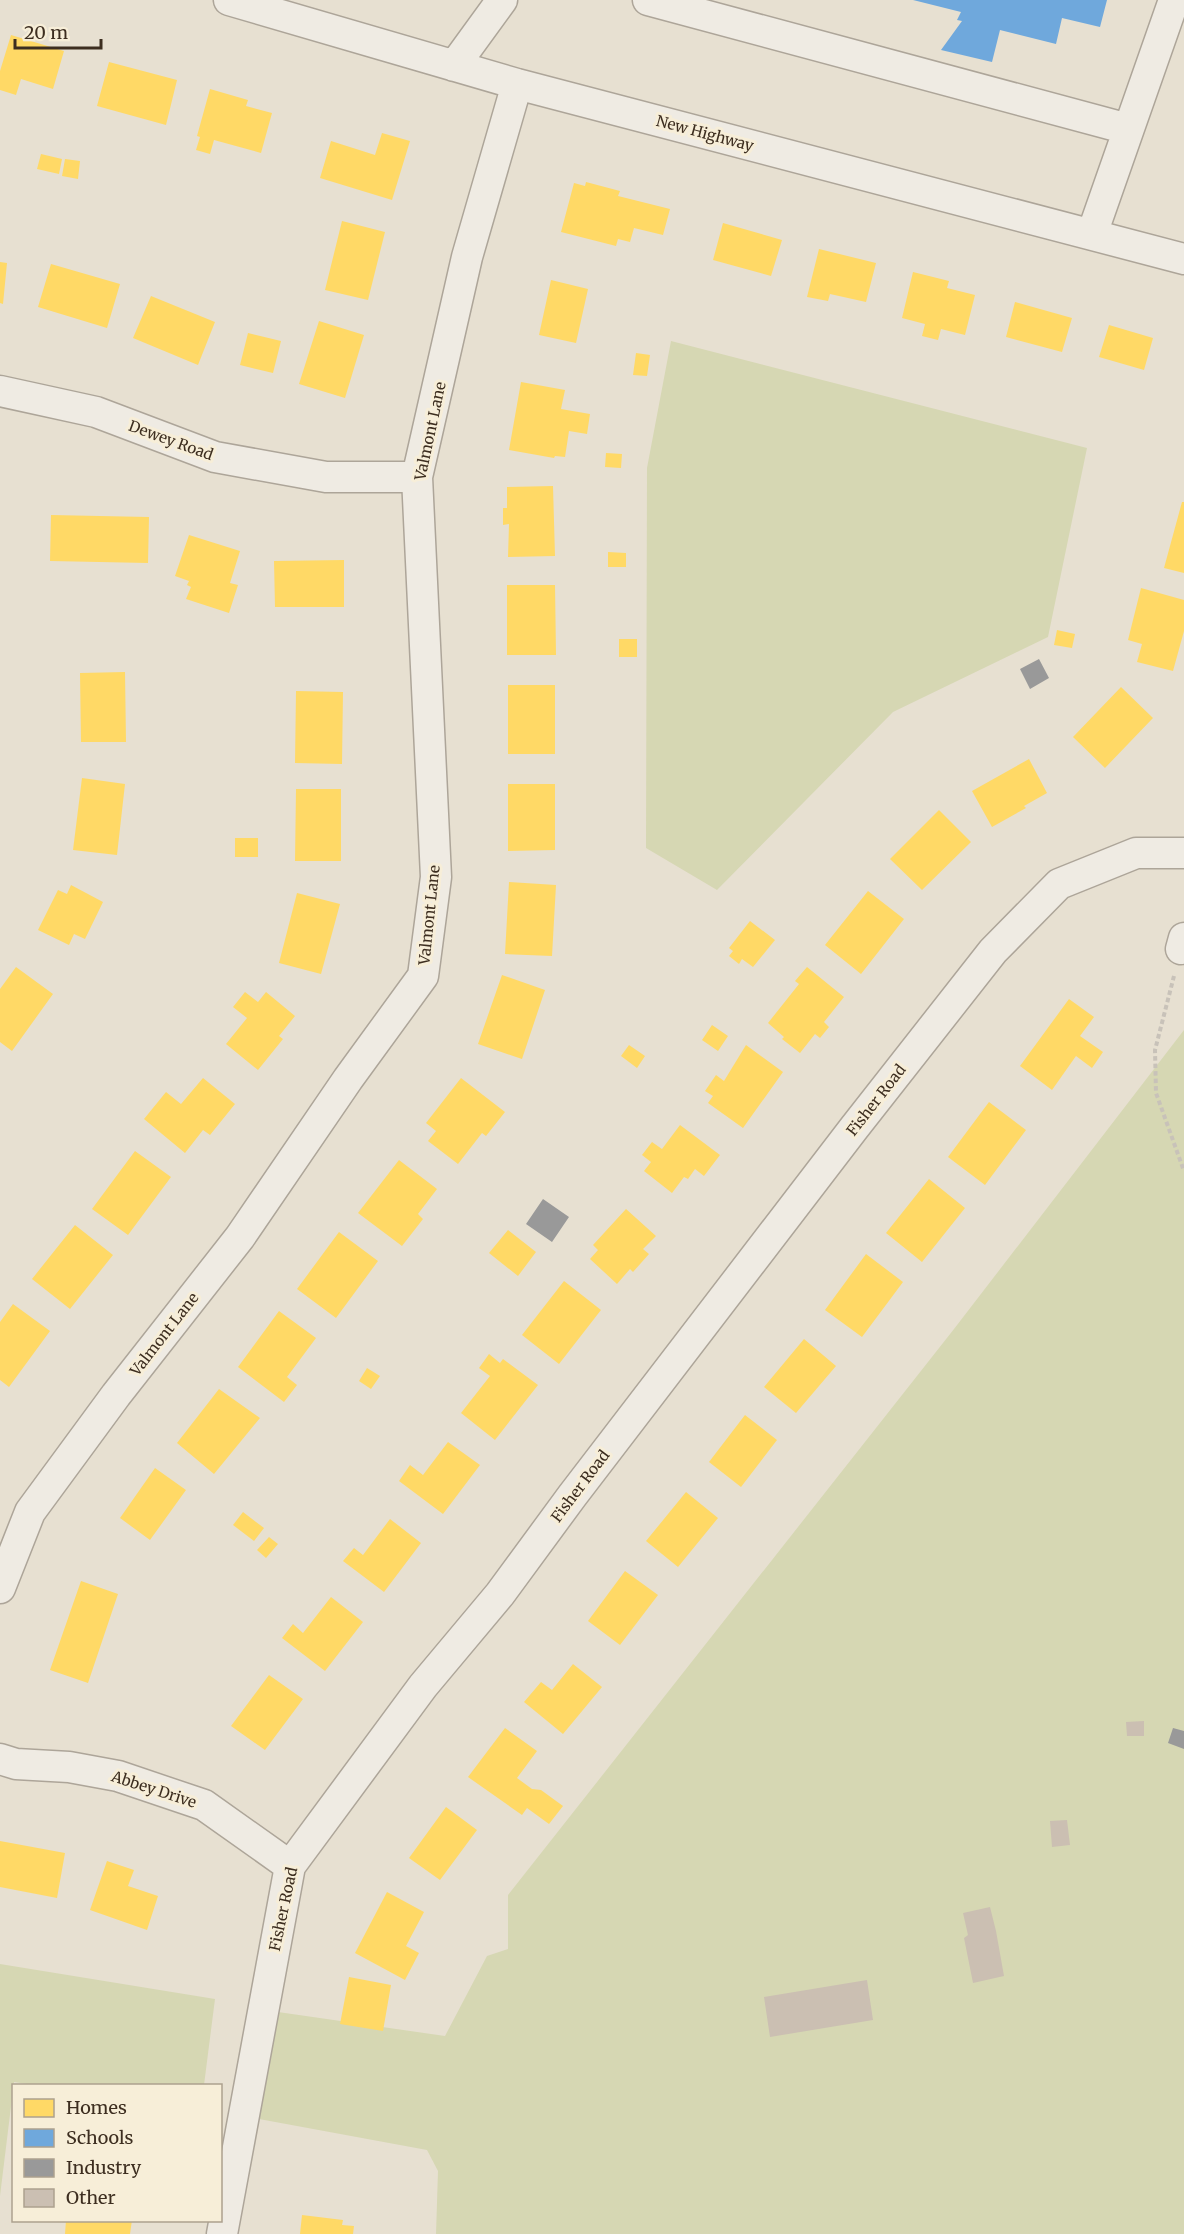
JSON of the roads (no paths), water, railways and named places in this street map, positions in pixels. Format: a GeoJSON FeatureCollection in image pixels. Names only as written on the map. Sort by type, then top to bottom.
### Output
{"type":"FeatureCollection","features":[{"type":"Feature","properties":{"kind":"street","name":"New Highway"},"geometry":{"type":"LineString","coordinates":[[229,0],[517,84],[1184,259]]}},
{"type":"Feature","properties":{"kind":"street"},"geometry":{"type":"LineString","coordinates":[[454,66],[502,0]]}},
{"type":"Feature","properties":{"kind":"street"},"geometry":{"type":"LineString","coordinates":[[648,0],[1128,129]]}},
{"type":"Feature","properties":{"kind":"street"},"geometry":{"type":"LineString","coordinates":[[1092,234],[1174,0]]}},
{"type":"Feature","properties":{"kind":"street","name":"Valmont Lane"},"geometry":{"type":"LineString","coordinates":[[0,1588],[30,1512],[116,1395],[240,1237],[348,1079],[423,976],[436,877],[417,477],[467,257],[517,84]]}},
{"type":"Feature","properties":{"kind":"street","name":"Dewey Road"},"geometry":{"type":"LineString","coordinates":[[0,391],[96,412],[215,458],[326,477],[417,477]]}},
{"type":"Feature","properties":{"kind":"street","name":"Fisher Road"},"geometry":{"type":"LineString","coordinates":[[222,2234],[290,1866],[423,1686],[500,1594],[572,1496],[854,1128],[993,951],[1059,884],[1136,853],[1184,853]]}},
{"type":"Feature","properties":{"kind":"street","name":"Abbey Drive"},"geometry":{"type":"LineString","coordinates":[[0,1759],[16,1764],[69,1767],[118,1776],[204,1805],[290,1866]]}}]}
